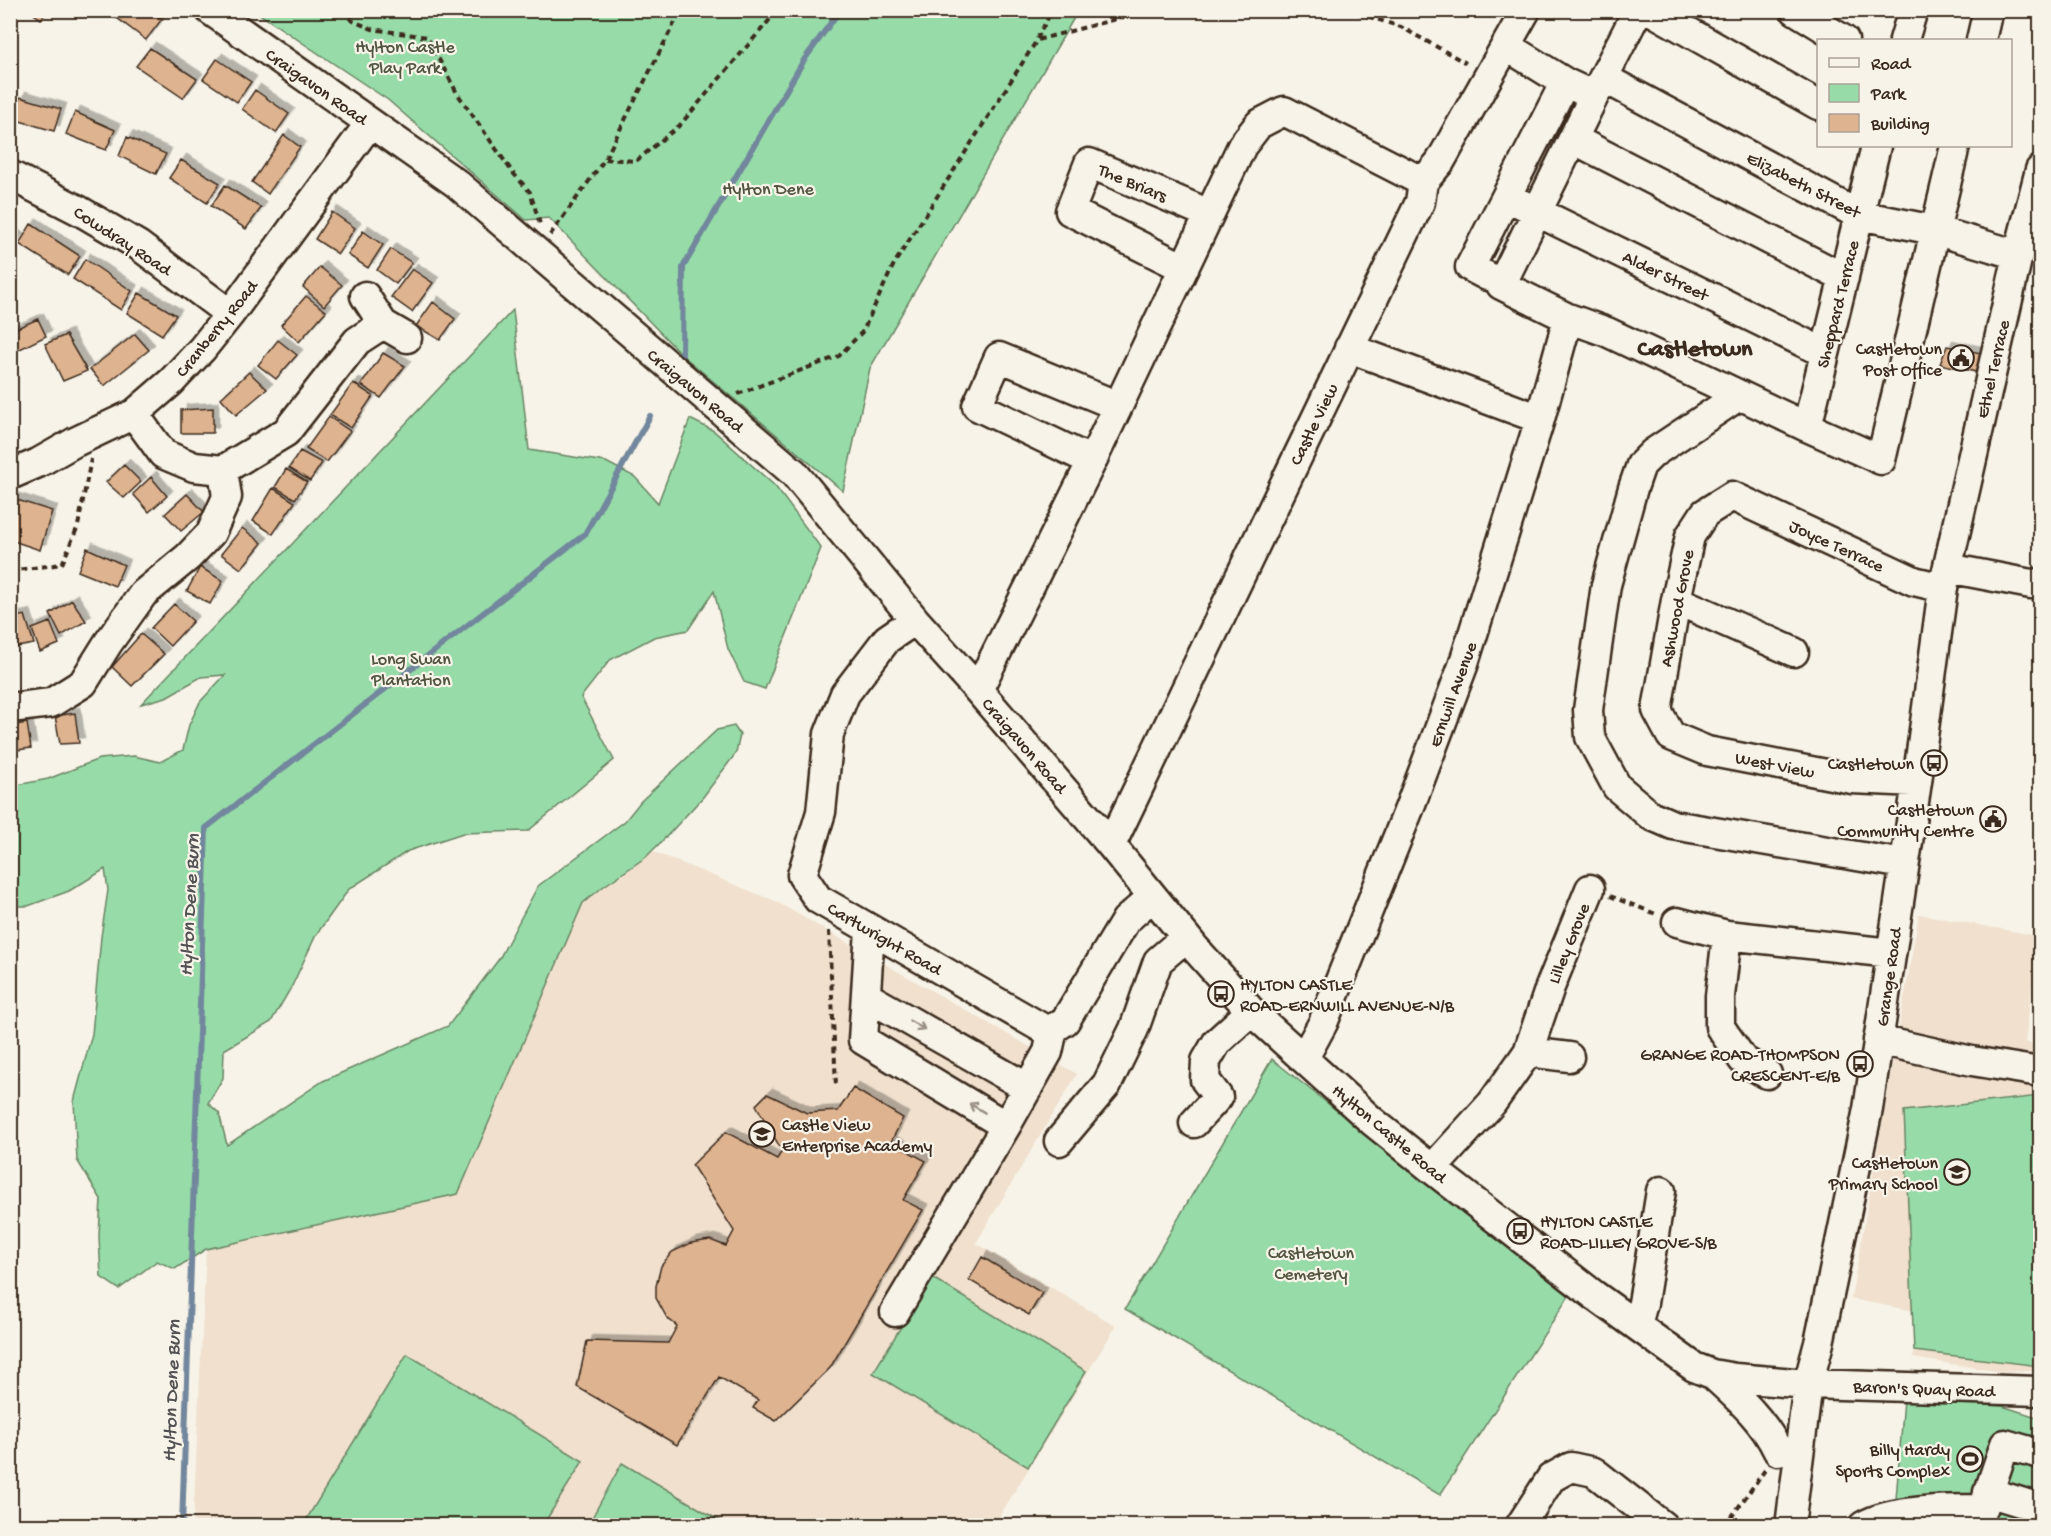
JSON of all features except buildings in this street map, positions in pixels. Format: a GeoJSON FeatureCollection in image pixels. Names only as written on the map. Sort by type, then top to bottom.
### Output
{"type":"FeatureCollection","features":[{"type":"Feature","properties":{"kind":"street","name":"Craigavon Road"},"geometry":{"type":"LineString","coordinates":[[210,10],[456,183],[541,248],[712,404],[794,473],[915,620],[1111,845]]}},
{"type":"Feature","properties":{"kind":"street","name":"Castle View"},"geometry":{"type":"LineString","coordinates":[[1111,845],[1420,202],[1423,182],[1440,162],[1526,10]]}},
{"type":"Feature","properties":{"kind":"street"},"geometry":{"type":"LineString","coordinates":[[1638,10],[1501,285],[1568,318],[1607,332],[1881,460],[1955,147]]}},
{"type":"Feature","properties":{"kind":"street"},"geometry":{"type":"LineString","coordinates":[[1650,10],[1817,104]]}},
{"type":"Feature","properties":{"kind":"street"},"geometry":{"type":"LineString","coordinates":[[1795,10],[1842,39]]}},
{"type":"Feature","properties":{"kind":"street"},"geometry":{"type":"LineString","coordinates":[[1904,39],[1913,10]]}},
{"type":"Feature","properties":{"kind":"street"},"geometry":{"type":"LineString","coordinates":[[1981,39],[1988,10]]}},
{"type":"Feature","properties":{"kind":"street","name":"Elizabeth Street"},"geometry":{"type":"LineString","coordinates":[[1506,46],[1566,83],[1599,87],[1859,214],[1934,230],[2018,255]]}},
{"type":"Feature","properties":{"kind":"street"},"geometry":{"type":"LineString","coordinates":[[1487,276],[1470,267],[1561,90]]}},
{"type":"Feature","properties":{"kind":"street"},"geometry":{"type":"LineString","coordinates":[[978,690],[1092,461],[1242,146],[1259,124],[1284,111],[1423,182]]}},
{"type":"Feature","properties":{"kind":"street","name":"Cranberry Road"},"geometry":{"type":"LineString","coordinates":[[10,475],[134,414],[171,382],[230,314],[370,123]]}},
{"type":"Feature","properties":{"kind":"street"},"geometry":{"type":"LineString","coordinates":[[1573,139],[1844,278]]}},
{"type":"Feature","properties":{"kind":"street","name":"Sheppard Terrace"},"geometry":{"type":"LineString","coordinates":[[1807,427],[1876,147]]}},
{"type":"Feature","properties":{"kind":"street","name":"The Briars"},"geometry":{"type":"LineString","coordinates":[[1184,268],[1070,211],[1089,163],[1209,214]]}},
{"type":"Feature","properties":{"kind":"street","name":"Cowdray Road"},"geometry":{"type":"LineString","coordinates":[[10,175],[80,211],[138,245],[230,314]]}},
{"type":"Feature","properties":{"kind":"street","name":"Ethel Terrace"},"geometry":{"type":"LineString","coordinates":[[1946,578],[2018,255],[2038,188]]}},
{"type":"Feature","properties":{"kind":"street","name":"Alder Street"},"geometry":{"type":"LineString","coordinates":[[1507,197],[1825,353]]}},
{"type":"Feature","properties":{"kind":"street"},"geometry":{"type":"LineString","coordinates":[[365,296],[382,324],[407,338]]}},
{"type":"Feature","properties":{"kind":"street","name":"Ernwill Avenue"},"geometry":{"type":"LineString","coordinates":[[1304,1058],[1323,1023],[1409,809],[1463,666],[1540,419],[1568,318]]}},
{"type":"Feature","properties":{"kind":"street"},"geometry":{"type":"LineString","coordinates":[[134,414],[163,454],[194,467],[223,470],[286,432],[357,341],[382,324]]}},
{"type":"Feature","properties":{"kind":"street"},"geometry":{"type":"LineString","coordinates":[[1349,348],[1540,419]]}},
{"type":"Feature","properties":{"kind":"street"},"geometry":{"type":"LineString","coordinates":[[1092,461],[977,406],[999,357],[1118,405]]}},
{"type":"Feature","properties":{"kind":"street"},"geometry":{"type":"LineString","coordinates":[[1740,395],[1653,453],[1641,465],[1606,585],[1588,710],[1590,736],[1617,787],[1650,815],[1673,825],[1905,864]]}},
{"type":"Feature","properties":{"kind":"street"},"geometry":{"type":"LineString","coordinates":[[10,708],[51,703],[83,683],[143,594],[188,557],[211,533],[227,497],[223,470]]}},
{"type":"Feature","properties":{"kind":"street","name":"Joyce Terrace"},"geometry":{"type":"LineString","coordinates":[[1732,496],[1914,581],[1946,578],[2040,583]]}},
{"type":"Feature","properties":{"kind":"street","name":"Ashwood Grove"},"geometry":{"type":"LineString","coordinates":[[1671,736],[1657,710],[1676,600],[1690,536],[1705,513],[1732,496]]}},
{"type":"Feature","properties":{"kind":"street","name":"Grange Road"},"geometry":{"type":"LineString","coordinates":[[1790,1526],[1808,1384],[1819,1343],[1868,1109],[1946,578]]}},
{"type":"Feature","properties":{"kind":"street"},"geometry":{"type":"LineString","coordinates":[[1676,600],[1794,652]]}},
{"type":"Feature","properties":{"kind":"street","name":"Cartwright Road"},"geometry":{"type":"LineString","coordinates":[[915,620],[887,639],[845,694],[829,734],[821,812],[802,875],[818,899],[1042,1028],[1053,1029]]}},
{"type":"Feature","properties":{"kind":"street","name":"West View"},"geometry":{"type":"LineString","coordinates":[[1671,736],[1707,751],[1852,779],[1917,782]]}},
{"type":"Feature","properties":{"kind":"street","name":"Hylton Castle Road"},"geometry":{"type":"LineString","coordinates":[[1111,845],[1152,897],[1251,1011],[1372,1121],[1594,1295],[1694,1367],[1712,1374],[1735,1378],[1808,1384]]}},
{"type":"Feature","properties":{"kind":"street","name":"Lilley Grove"},"geometry":{"type":"LineString","coordinates":[[1432,1169],[1492,1103],[1527,1052],[1550,987],[1590,889]]}},
{"type":"Feature","properties":{"kind":"street"},"geometry":{"type":"LineString","coordinates":[[895,1312],[1028,1088],[1048,1052],[1053,1029],[1065,1021],[1126,920],[1152,897]]}},
{"type":"Feature","properties":{"kind":"street"},"geometry":{"type":"LineString","coordinates":[[1677,921],[1727,935],[1891,953]]}},
{"type":"Feature","properties":{"kind":"street"},"geometry":{"type":"LineString","coordinates":[[870,929],[863,1040],[1006,1126]]}},
{"type":"Feature","properties":{"kind":"street"},"geometry":{"type":"LineString","coordinates":[[1727,935],[1720,996],[1720,1027],[1743,1060],[1767,1074]]}},
{"type":"Feature","properties":{"kind":"street"},"geometry":{"type":"LineString","coordinates":[[1059,1141],[1107,1084],[1134,1029],[1158,961],[1186,937]]}},
{"type":"Feature","properties":{"kind":"street"},"geometry":{"type":"LineString","coordinates":[[866,996],[1028,1088]]}},
{"type":"Feature","properties":{"kind":"street"},"geometry":{"type":"LineString","coordinates":[[1194,1124],[1218,1097],[1205,1080],[1206,1061],[1217,1042],[1251,1011]]}},
{"type":"Feature","properties":{"kind":"street"},"geometry":{"type":"LineString","coordinates":[[1878,1040],[1972,1061],[2040,1072]]}},
{"type":"Feature","properties":{"kind":"street"},"geometry":{"type":"LineString","coordinates":[[1527,1052],[1569,1058]]}},
{"type":"Feature","properties":{"kind":"street"},"geometry":{"type":"LineString","coordinates":[[1636,1325],[1643,1303],[1661,1191]]}},
{"type":"Feature","properties":{"kind":"street","name":"Hylton Castle Road"},"geometry":{"type":"LineString","coordinates":[[1712,1374],[1754,1413],[1770,1434],[1778,1451]]}},
{"type":"Feature","properties":{"kind":"street","name":"Baron's Quay Road"},"geometry":{"type":"LineString","coordinates":[[1808,1384],[2040,1391]]}},
{"type":"Feature","properties":{"kind":"street"},"geometry":{"type":"LineString","coordinates":[[1863,1526],[1872,1520],[1905,1514],[1983,1509],[2004,1444],[2040,1454]]}},
{"type":"Feature","properties":{"kind":"street"},"geometry":{"type":"LineString","coordinates":[[1520,1526],[1551,1478],[1570,1467],[1594,1472],[1663,1526]]}},
{"type":"Feature","properties":{"kind":"street"},"geometry":{"type":"LineString","coordinates":[[1988,1492],[2040,1508]]}},
{"type":"Feature","properties":{"kind":"path"},"geometry":{"type":"LineString","coordinates":[[343,10],[353,21],[372,29],[427,37],[457,93],[513,173],[530,192],[541,248]]}},
{"type":"Feature","properties":{"kind":"path"},"geometry":{"type":"LineString","coordinates":[[541,248],[605,159],[681,10]]}},
{"type":"Feature","properties":{"kind":"path"},"geometry":{"type":"LineString","coordinates":[[605,159],[636,161],[680,124],[778,10]]}},
{"type":"Feature","properties":{"kind":"path"},"geometry":{"type":"LineString","coordinates":[[712,404],[839,356],[863,331],[894,264],[1037,40],[1052,10]]}},
{"type":"Feature","properties":{"kind":"path"},"geometry":{"type":"LineString","coordinates":[[1037,40],[1150,10]]}},
{"type":"Feature","properties":{"kind":"path"},"geometry":{"type":"LineString","coordinates":[[1348,10],[1401,27],[1466,63]]}},
{"type":"Feature","properties":{"kind":"path"},"geometry":{"type":"LineString","coordinates":[[10,571],[62,564],[78,526],[91,463],[87,436]]}},
{"type":"Feature","properties":{"kind":"path","name":"Lilley Grove"},"geometry":{"type":"LineString","coordinates":[[1590,889],[1677,921]]}},
{"type":"Feature","properties":{"kind":"path"},"geometry":{"type":"LineString","coordinates":[[828,905],[836,1086]]}},
{"type":"Feature","properties":{"kind":"path"},"geometry":{"type":"LineString","coordinates":[[1725,1526],[1778,1451]]}},
{"type":"Feature","properties":{"kind":"shaded area","name":"Castle View Enterprise Academy"},"geometry":{"type":"Polygon","coordinates":[[[612,835],[775,901],[1077,1074],[976,1243],[1116,1326],[994,1525],[193,1526],[206,1249],[458,1194],[612,835]]]}},
{"type":"Feature","properties":{"kind":"shaded area","name":"Castletown Primary School"},"geometry":{"type":"Polygon","coordinates":[[[1919,914],[2038,936],[2025,1042],[2040,1046],[2040,1371],[2003,1372],[1913,1358],[1920,1312],[1851,1299],[1919,914]]]}},
{"type":"Feature","properties":{"kind":"green space","name":"Hylton Dene"},"geometry":{"type":"Polygon","coordinates":[[[255,11],[1078,11],[870,368],[843,491],[682,355],[549,218],[526,220],[388,100],[255,11]]]}},
{"type":"Feature","properties":{"kind":"green space","name":"Long Swan Plantation"},"geometry":{"type":"Polygon","coordinates":[[[513,310],[529,450],[606,462],[635,477],[658,503],[690,419],[714,431],[775,486],[821,548],[765,689],[744,682],[728,649],[714,591],[688,630],[654,637],[610,660],[581,697],[614,760],[528,831],[463,833],[408,851],[349,889],[316,935],[292,986],[271,1022],[224,1050],[223,1078],[208,1103],[219,1113],[227,1145],[323,1081],[448,1026],[499,959],[538,886],[625,821],[641,801],[717,730],[734,726],[740,735],[736,753],[703,797],[646,857],[583,903],[458,1194],[206,1249],[175,1269],[157,1261],[119,1289],[101,1277],[99,1236],[101,1199],[77,1160],[74,1101],[92,1034],[108,890],[105,869],[69,891],[28,906],[11,906],[11,786],[48,779],[99,759],[134,756],[160,762],[183,750],[189,725],[200,702],[225,675],[201,677],[166,697],[141,704],[513,310]]]}},
{"type":"Feature","properties":{"kind":"green space","name":"Castletown Cemetery"},"geometry":{"type":"Polygon","coordinates":[[[1272,1059],[1569,1296],[1440,1495],[1125,1309],[1272,1059]]]}},
{"type":"Feature","properties":{"kind":"green space"},"geometry":{"type":"Polygon","coordinates":[[[2040,1096],[2040,1366],[1914,1351],[1904,1111],[2040,1096]]]}},
{"type":"Feature","properties":{"kind":"green space"},"geometry":{"type":"Polygon","coordinates":[[[931,1277],[1086,1371],[1028,1467],[873,1373],[931,1277]]]}},
{"type":"Feature","properties":{"kind":"green space"},"geometry":{"type":"Polygon","coordinates":[[[407,1354],[583,1461],[543,1525],[303,1525],[407,1354]]]}},
{"type":"Feature","properties":{"kind":"green space","name":"Billy Hardy Sports Complex"},"geometry":{"type":"Polygon","coordinates":[[[1904,1399],[2002,1406],[2040,1418],[2040,1525],[1852,1526],[1896,1499],[1904,1399]]]}},
{"type":"Feature","properties":{"kind":"green space"},"geometry":{"type":"Polygon","coordinates":[[[622,1463],[727,1525],[588,1525],[622,1463]]]}},
{"type":"Feature","properties":{"kind":"waterway","name":"Hylton Dene Burn"},"geometry":{"type":"LineString","coordinates":[[682,355],[683,267],[804,60],[840,10]]}},
{"type":"Feature","properties":{"kind":"waterway","name":"Hylton Dene Burn"},"geometry":{"type":"LineString","coordinates":[[182,1526],[206,828],[585,534],[650,416]]}},
{"type":"Feature","properties":{"kind":"place","name":"Castletown Post Office"},"geometry":{"type":"Point","coordinates":[1961,358]}},
{"type":"Feature","properties":{"kind":"place","name":"Castletown"},"geometry":{"type":"Point","coordinates":[1934,763]}},
{"type":"Feature","properties":{"kind":"place","name":"Castletown Community Centre"},"geometry":{"type":"Point","coordinates":[1993,819]}},
{"type":"Feature","properties":{"kind":"place","name":"HYLTON CASTLE ROAD-ERNWILL AVENUE-N/B"},"geometry":{"type":"Point","coordinates":[1221,994]}},
{"type":"Feature","properties":{"kind":"place","name":"GRANGE ROAD-THOMPSON CRESCENT-E/B"},"geometry":{"type":"Point","coordinates":[1860,1064]}},
{"type":"Feature","properties":{"kind":"place","name":"Castle View Enterprise Academy"},"geometry":{"type":"Point","coordinates":[762,1134]}},
{"type":"Feature","properties":{"kind":"place","name":"Castletown Primary School"},"geometry":{"type":"Point","coordinates":[1957,1172]}},
{"type":"Feature","properties":{"kind":"place","name":"HYLTON CASTLE ROAD-LILLEY GROVE-S/B"},"geometry":{"type":"Point","coordinates":[1520,1231]}},
{"type":"Feature","properties":{"kind":"place","name":"Billy Hardy Sports Complex"},"geometry":{"type":"Point","coordinates":[1970,1459]}},
{"type":"Feature","properties":{"kind":"district","name":"Castletown"},"geometry":{"type":"Point","coordinates":[1695,347]}},
{"type":"Feature","properties":{"kind":"park label","name":"Hylton Castle Play Park"},"geometry":{"type":"Point","coordinates":[405,56]}}]}
